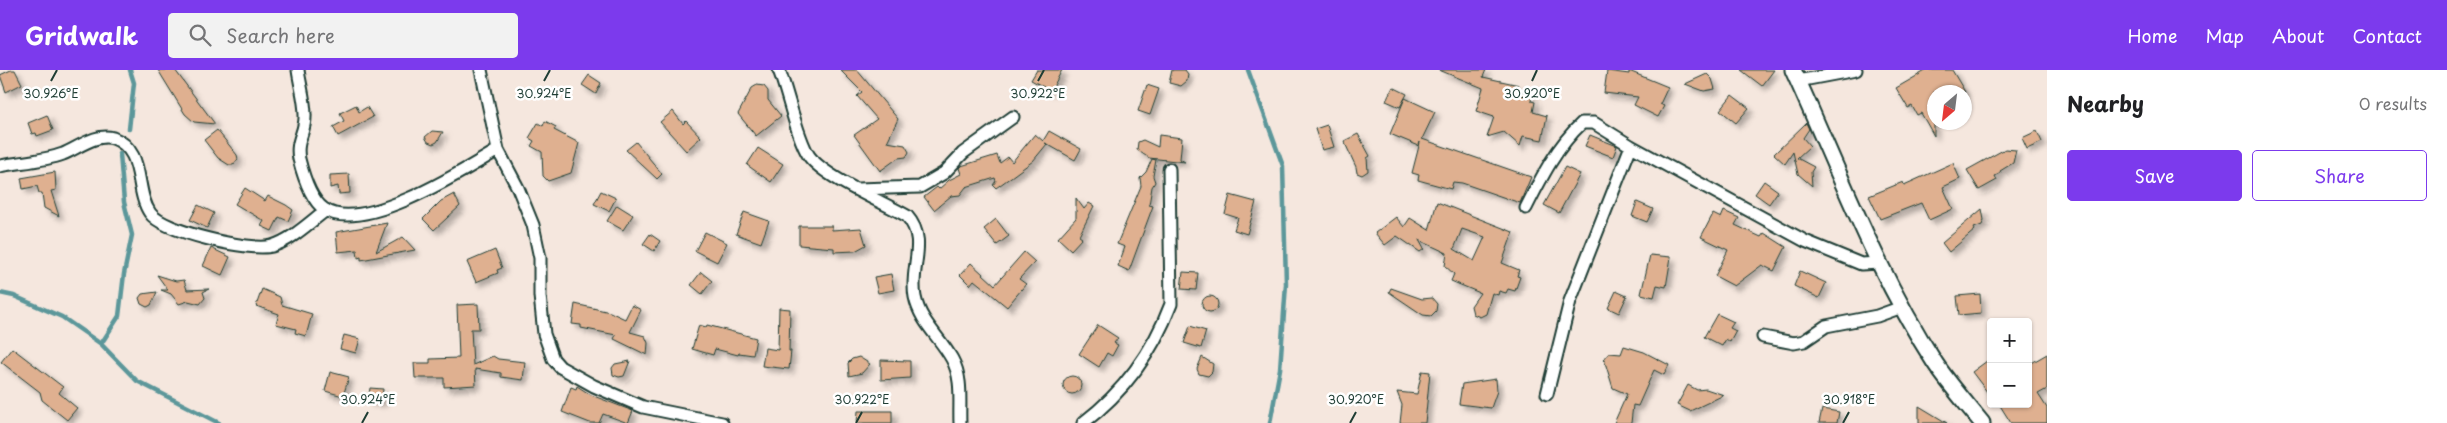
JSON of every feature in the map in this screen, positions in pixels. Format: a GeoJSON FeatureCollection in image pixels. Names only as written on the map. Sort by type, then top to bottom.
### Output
{"type":"FeatureCollection","features":[{"type":"Feature","properties":{"kind":"street"},"geometry":{"type":"LineString","coordinates":[[298,70],[305,115],[297,144],[300,162],[307,184],[319,204],[326,210],[342,215],[357,216],[394,205],[468,168],[498,150]]}},
{"type":"Feature","properties":{"kind":"street"},"geometry":{"type":"LineString","coordinates":[[481,70],[498,150],[518,188],[533,225],[540,258],[540,296],[544,334],[554,360],[560,367],[594,386],[643,407],[722,423]]}},
{"type":"Feature","properties":{"kind":"street"},"geometry":{"type":"LineString","coordinates":[[779,70],[804,146],[810,158],[857,189],[907,216],[917,231],[919,247],[913,290],[915,300],[926,323],[953,360],[960,389],[960,423]]}},
{"type":"Feature","properties":{"kind":"street"},"geometry":{"type":"LineString","coordinates":[[1856,70],[1796,76],[1880,263],[1902,307],[1936,364],[1982,423]]}},
{"type":"Feature","properties":{"kind":"street"},"geometry":{"type":"LineString","coordinates":[[857,189],[920,187],[944,173],[963,153],[1013,117]]}},
{"type":"Feature","properties":{"kind":"street"},"geometry":{"type":"LineString","coordinates":[[1526,208],[1543,173],[1582,123],[1594,123],[1630,146],[1805,241],[1861,264],[1880,263]]}},
{"type":"Feature","properties":{"kind":"street"},"geometry":{"type":"LineString","coordinates":[[0,166],[63,154],[90,141],[111,138],[125,145],[133,155],[147,207],[155,218],[194,234],[264,248],[278,244],[326,210]]}},
{"type":"Feature","properties":{"kind":"street"},"geometry":{"type":"LineString","coordinates":[[1546,394],[1570,300],[1630,146]]}},
{"type":"Feature","properties":{"kind":"street"},"geometry":{"type":"LineString","coordinates":[[1083,423],[1102,409],[1125,384],[1146,356],[1171,304],[1169,169]]}},
{"type":"Feature","properties":{"kind":"street"},"geometry":{"type":"LineString","coordinates":[[1763,337],[1794,343],[1804,341],[1826,326],[1877,316],[1902,307]]}},
{"type":"Feature","properties":{"kind":"building"},"geometry":{"type":"Polygon","coordinates":[[[15,70],[22,84],[6,92],[0,75],[15,70]]]}},
{"type":"Feature","properties":{"kind":"building"},"geometry":{"type":"Polygon","coordinates":[[[158,70],[175,70],[215,124],[194,122],[185,114],[158,70]]]}},
{"type":"Feature","properties":{"kind":"building"},"geometry":{"type":"Polygon","coordinates":[[[840,70],[857,70],[898,119],[887,142],[905,145],[909,152],[906,157],[898,158],[880,171],[854,135],[877,119],[857,96],[862,92],[840,70]]]}},
{"type":"Feature","properties":{"kind":"building"},"geometry":{"type":"Polygon","coordinates":[[[1037,70],[1062,70],[1051,91],[1031,80],[1037,70]]]}},
{"type":"Feature","properties":{"kind":"building"},"geometry":{"type":"Polygon","coordinates":[[[1172,70],[1185,70],[1188,74],[1187,81],[1181,86],[1169,83],[1172,70]]]}},
{"type":"Feature","properties":{"kind":"building"},"geometry":{"type":"Polygon","coordinates":[[[1439,70],[1486,70],[1483,77],[1519,85],[1518,91],[1532,95],[1531,101],[1535,102],[1533,112],[1547,116],[1542,140],[1523,136],[1520,146],[1504,132],[1487,137],[1494,117],[1476,111],[1483,88],[1439,70]]]}},
{"type":"Feature","properties":{"kind":"building"},"geometry":{"type":"Polygon","coordinates":[[[1741,70],[1774,70],[1762,86],[1741,70]]]}},
{"type":"Feature","properties":{"kind":"building"},"geometry":{"type":"Polygon","coordinates":[[[1927,70],[1952,70],[1961,85],[1927,85],[1927,124],[1921,113],[1917,115],[1912,106],[1908,108],[1896,88],[1927,70]]]}},
{"type":"Feature","properties":{"kind":"building"},"geometry":{"type":"Polygon","coordinates":[[[1607,71],[1629,74],[1629,71],[1668,87],[1660,104],[1664,106],[1658,117],[1634,105],[1638,97],[1604,93],[1607,71]]]}},
{"type":"Feature","properties":{"kind":"building"},"geometry":{"type":"Polygon","coordinates":[[[1707,74],[1712,79],[1715,89],[1704,91],[1685,84],[1707,74]]]}},
{"type":"Feature","properties":{"kind":"building"},"geometry":{"type":"Polygon","coordinates":[[[589,75],[601,83],[596,94],[582,85],[589,75]]]}},
{"type":"Feature","properties":{"kind":"building"},"geometry":{"type":"Polygon","coordinates":[[[757,85],[764,86],[768,91],[768,100],[781,116],[756,136],[738,114],[752,88],[757,85]]]}},
{"type":"Feature","properties":{"kind":"building"},"geometry":{"type":"Polygon","coordinates":[[[1147,85],[1159,89],[1150,115],[1138,111],[1147,85]]]}},
{"type":"Feature","properties":{"kind":"building"},"geometry":{"type":"Polygon","coordinates":[[[1393,87],[1407,94],[1400,107],[1386,101],[1393,87]]]}},
{"type":"Feature","properties":{"kind":"building"},"geometry":{"type":"Polygon","coordinates":[[[1732,95],[1749,108],[1736,123],[1720,110],[1732,95]]]}},
{"type":"Feature","properties":{"kind":"building"},"geometry":{"type":"Polygon","coordinates":[[[1405,98],[1435,112],[1422,139],[1531,177],[1520,203],[1462,183],[1453,182],[1451,189],[1418,180],[1419,175],[1412,173],[1419,146],[1390,134],[1405,98]]]}},
{"type":"Feature","properties":{"kind":"building"},"geometry":{"type":"Polygon","coordinates":[[[356,105],[359,112],[367,107],[373,117],[338,136],[333,127],[344,121],[340,113],[356,105]]]}},
{"type":"Feature","properties":{"kind":"building"},"geometry":{"type":"Polygon","coordinates":[[[673,111],[683,124],[686,121],[701,137],[686,151],[660,122],[673,111]]]}},
{"type":"Feature","properties":{"kind":"building"},"geometry":{"type":"Polygon","coordinates":[[[47,115],[53,130],[37,136],[36,133],[32,134],[28,123],[47,115]]]}},
{"type":"Feature","properties":{"kind":"building"},"geometry":{"type":"Polygon","coordinates":[[[545,121],[556,127],[554,130],[579,143],[571,173],[548,181],[543,176],[542,152],[531,146],[534,141],[529,138],[538,123],[543,126],[545,121]]]}},
{"type":"Feature","properties":{"kind":"building"},"geometry":{"type":"Polygon","coordinates":[[[1806,123],[1809,129],[1803,138],[1810,146],[1797,158],[1814,167],[1811,172],[1812,186],[1798,174],[1793,152],[1785,164],[1774,154],[1806,123]]]}},
{"type":"Feature","properties":{"kind":"building"},"geometry":{"type":"Polygon","coordinates":[[[1327,125],[1334,147],[1322,150],[1315,129],[1327,125]]]}},
{"type":"Feature","properties":{"kind":"building"},"geometry":{"type":"Polygon","coordinates":[[[217,130],[237,155],[238,159],[233,165],[229,165],[218,158],[204,140],[217,130]]]}},
{"type":"Feature","properties":{"kind":"building"},"geometry":{"type":"Polygon","coordinates":[[[432,131],[443,132],[437,142],[433,144],[428,142],[425,137],[432,131]]]}},
{"type":"Feature","properties":{"kind":"building"},"geometry":{"type":"Polygon","coordinates":[[[1049,131],[1081,149],[1075,160],[1047,144],[1033,161],[996,188],[993,185],[996,181],[995,178],[966,187],[960,195],[951,196],[934,210],[924,197],[937,187],[939,189],[949,180],[961,174],[959,168],[961,166],[997,155],[1000,163],[1008,157],[1012,162],[1035,134],[1043,141],[1049,131]]]}},
{"type":"Feature","properties":{"kind":"building"},"geometry":{"type":"Polygon","coordinates":[[[2037,131],[2042,142],[2027,149],[2022,138],[2037,131]]]}},
{"type":"Feature","properties":{"kind":"building"},"geometry":{"type":"Polygon","coordinates":[[[1358,134],[1370,156],[1367,158],[1368,171],[1362,175],[1357,173],[1344,141],[1358,134]]]}},
{"type":"Feature","properties":{"kind":"building"},"geometry":{"type":"Polygon","coordinates":[[[1159,135],[1182,138],[1180,159],[1185,162],[1149,158],[1137,150],[1138,142],[1143,140],[1158,147],[1159,135]]]}},
{"type":"Feature","properties":{"kind":"building"},"geometry":{"type":"Polygon","coordinates":[[[1590,135],[1617,146],[1613,157],[1585,146],[1590,135]]]}},
{"type":"Feature","properties":{"kind":"building"},"geometry":{"type":"Polygon","coordinates":[[[636,142],[662,174],[657,179],[626,150],[636,142]]]}},
{"type":"Feature","properties":{"kind":"building"},"geometry":{"type":"Polygon","coordinates":[[[758,148],[783,164],[771,182],[747,165],[758,148]]]}},
{"type":"Feature","properties":{"kind":"building"},"geometry":{"type":"Polygon","coordinates":[[[2005,149],[2016,150],[2013,163],[1995,176],[1997,180],[1979,190],[1967,170],[2005,149]]]}},
{"type":"Feature","properties":{"kind":"building"},"geometry":{"type":"Polygon","coordinates":[[[1152,159],[1156,160],[1153,176],[1155,182],[1152,187],[1149,205],[1153,206],[1129,271],[1118,266],[1125,247],[1117,244],[1141,186],[1140,178],[1146,172],[1152,159]]]}},
{"type":"Feature","properties":{"kind":"building"},"geometry":{"type":"Polygon","coordinates":[[[1953,163],[1960,179],[1943,187],[1953,209],[1929,220],[1921,203],[1880,219],[1869,196],[1903,182],[1904,185],[1953,163]]]}},
{"type":"Feature","properties":{"kind":"building"},"geometry":{"type":"Polygon","coordinates":[[[1565,167],[1580,174],[1559,213],[1544,205],[1565,167]]]}},
{"type":"Feature","properties":{"kind":"building"},"geometry":{"type":"Polygon","coordinates":[[[55,172],[56,190],[51,191],[59,216],[44,208],[42,193],[39,193],[37,186],[23,189],[21,178],[55,172]]]}},
{"type":"Feature","properties":{"kind":"building"},"geometry":{"type":"Polygon","coordinates":[[[349,174],[350,193],[339,194],[338,186],[330,188],[330,175],[349,174]]]}},
{"type":"Feature","properties":{"kind":"building"},"geometry":{"type":"Polygon","coordinates":[[[1764,181],[1778,191],[1769,204],[1755,194],[1764,181]]]}},
{"type":"Feature","properties":{"kind":"building"},"geometry":{"type":"Polygon","coordinates":[[[245,188],[265,201],[268,196],[293,210],[288,221],[279,217],[272,231],[261,226],[264,221],[235,204],[245,188]]]}},
{"type":"Feature","properties":{"kind":"building"},"geometry":{"type":"Polygon","coordinates":[[[601,191],[616,198],[609,211],[594,204],[601,191]]]}},
{"type":"Feature","properties":{"kind":"building"},"geometry":{"type":"Polygon","coordinates":[[[454,194],[460,206],[434,230],[423,219],[441,201],[454,194]]]}},
{"type":"Feature","properties":{"kind":"building"},"geometry":{"type":"Polygon","coordinates":[[[1230,195],[1256,202],[1247,234],[1234,230],[1238,218],[1225,214],[1230,195]]]}},
{"type":"Feature","properties":{"kind":"building"},"geometry":{"type":"Polygon","coordinates":[[[1076,198],[1084,209],[1089,203],[1094,206],[1079,236],[1082,238],[1071,250],[1058,238],[1076,218],[1076,198]]]}},
{"type":"Feature","properties":{"kind":"building"},"geometry":{"type":"Polygon","coordinates":[[[1437,202],[1513,232],[1502,263],[1519,270],[1517,276],[1520,277],[1515,291],[1508,289],[1506,293],[1499,291],[1498,295],[1492,293],[1486,314],[1480,317],[1473,314],[1471,306],[1480,293],[1451,281],[1454,274],[1445,266],[1447,253],[1419,240],[1424,249],[1420,252],[1397,236],[1385,245],[1375,233],[1396,217],[1404,227],[1410,218],[1429,230],[1437,202]],[[1462,229],[1454,249],[1474,261],[1485,237],[1462,229]]]}},
{"type":"Feature","properties":{"kind":"building"},"geometry":{"type":"Polygon","coordinates":[[[1637,202],[1653,209],[1647,222],[1632,216],[1637,202]]]}},
{"type":"Feature","properties":{"kind":"building"},"geometry":{"type":"Polygon","coordinates":[[[198,205],[214,213],[207,228],[190,220],[198,205]]]}},
{"type":"Feature","properties":{"kind":"building"},"geometry":{"type":"Polygon","coordinates":[[[617,205],[633,215],[623,230],[607,221],[617,205]]]}},
{"type":"Feature","properties":{"kind":"building"},"geometry":{"type":"Polygon","coordinates":[[[1982,209],[1984,220],[1982,225],[1974,228],[1975,230],[1949,252],[1942,243],[1982,209]]]}},
{"type":"Feature","properties":{"kind":"building"},"geometry":{"type":"Polygon","coordinates":[[[1724,211],[1739,218],[1735,225],[1761,237],[1764,233],[1786,247],[1774,271],[1762,265],[1734,286],[1715,276],[1728,250],[1701,237],[1713,214],[1721,218],[1724,211]]]}},
{"type":"Feature","properties":{"kind":"building"},"geometry":{"type":"Polygon","coordinates":[[[744,212],[769,221],[761,243],[736,234],[744,212]]]}},
{"type":"Feature","properties":{"kind":"building"},"geometry":{"type":"Polygon","coordinates":[[[996,219],[1009,236],[997,245],[984,229],[996,219]]]}},
{"type":"Feature","properties":{"kind":"building"},"geometry":{"type":"Polygon","coordinates":[[[387,223],[376,252],[403,237],[415,250],[361,260],[361,257],[358,258],[357,250],[338,252],[336,232],[387,223]]]}},
{"type":"Feature","properties":{"kind":"building"},"geometry":{"type":"Polygon","coordinates":[[[799,226],[832,226],[832,230],[861,228],[866,245],[855,251],[834,252],[834,248],[799,245],[799,226]]]}},
{"type":"Feature","properties":{"kind":"building"},"geometry":{"type":"Polygon","coordinates":[[[705,232],[727,243],[717,262],[695,251],[705,232]]]}},
{"type":"Feature","properties":{"kind":"building"},"geometry":{"type":"Polygon","coordinates":[[[650,234],[660,241],[654,251],[643,244],[650,234]]]}},
{"type":"Feature","properties":{"kind":"building"},"geometry":{"type":"Polygon","coordinates":[[[211,248],[230,257],[222,275],[203,266],[211,248]]]}},
{"type":"Feature","properties":{"kind":"building"},"geometry":{"type":"Polygon","coordinates":[[[495,250],[502,268],[497,270],[498,273],[476,282],[467,262],[495,250]]]}},
{"type":"Feature","properties":{"kind":"building"},"geometry":{"type":"Polygon","coordinates":[[[1024,252],[1035,262],[1019,279],[1026,284],[1007,307],[974,280],[970,285],[960,275],[971,263],[995,285],[1024,252]]]}},
{"type":"Feature","properties":{"kind":"building"},"geometry":{"type":"Polygon","coordinates":[[[1650,255],[1671,257],[1666,287],[1657,285],[1654,297],[1641,294],[1650,255]]]}},
{"type":"Feature","properties":{"kind":"building"},"geometry":{"type":"Polygon","coordinates":[[[1800,271],[1826,283],[1819,298],[1794,286],[1800,271]]]}},
{"type":"Feature","properties":{"kind":"building"},"geometry":{"type":"Polygon","coordinates":[[[701,272],[712,281],[702,294],[691,285],[701,272]]]}},
{"type":"Feature","properties":{"kind":"building"},"geometry":{"type":"Polygon","coordinates":[[[1183,272],[1198,273],[1196,290],[1181,289],[1183,272]]]}},
{"type":"Feature","properties":{"kind":"building"},"geometry":{"type":"Polygon","coordinates":[[[891,274],[894,290],[878,293],[874,277],[891,274]]]}},
{"type":"Feature","properties":{"kind":"building"},"geometry":{"type":"Polygon","coordinates":[[[157,275],[176,281],[184,280],[187,290],[209,289],[203,292],[205,298],[200,304],[188,301],[179,304],[171,294],[161,290],[168,290],[157,275]]]}},
{"type":"Feature","properties":{"kind":"building"},"geometry":{"type":"Polygon","coordinates":[[[1391,288],[1422,299],[1432,298],[1437,304],[1436,311],[1431,316],[1423,315],[1389,292],[1391,288]]]}},
{"type":"Feature","properties":{"kind":"building"},"geometry":{"type":"Polygon","coordinates":[[[262,289],[280,297],[282,305],[312,314],[306,336],[295,333],[296,329],[276,324],[279,314],[256,306],[262,289]]]}},
{"type":"Feature","properties":{"kind":"building"},"geometry":{"type":"Polygon","coordinates":[[[1616,291],[1627,296],[1619,313],[1608,308],[1616,291]]]}},
{"type":"Feature","properties":{"kind":"building"},"geometry":{"type":"Polygon","coordinates":[[[157,292],[151,305],[147,307],[141,304],[139,298],[142,294],[157,292]]]}},
{"type":"Feature","properties":{"kind":"building"},"geometry":{"type":"Polygon","coordinates":[[[1980,294],[1981,313],[1959,315],[1957,296],[1980,294]]]}},
{"type":"Feature","properties":{"kind":"building"},"geometry":{"type":"Polygon","coordinates":[[[1207,296],[1213,296],[1218,301],[1216,310],[1207,312],[1202,307],[1202,301],[1207,296]]]}},
{"type":"Feature","properties":{"kind":"building"},"geometry":{"type":"Polygon","coordinates":[[[478,304],[479,329],[471,329],[473,365],[493,356],[498,359],[525,362],[523,380],[501,377],[501,373],[475,369],[476,385],[444,387],[444,378],[415,378],[414,363],[430,363],[430,359],[459,358],[457,305],[478,304]]]}},
{"type":"Feature","properties":{"kind":"building"},"geometry":{"type":"Polygon","coordinates":[[[575,304],[610,312],[625,319],[632,305],[641,310],[630,332],[645,336],[648,343],[647,355],[614,339],[616,335],[581,328],[581,325],[572,324],[575,304]]]}},
{"type":"Feature","properties":{"kind":"building"},"geometry":{"type":"Polygon","coordinates":[[[779,308],[790,309],[789,351],[791,351],[789,369],[762,366],[765,348],[778,350],[779,308]]]}},
{"type":"Feature","properties":{"kind":"building"},"geometry":{"type":"Polygon","coordinates":[[[1717,314],[1734,322],[1730,328],[1736,331],[1730,342],[1726,339],[1722,346],[1704,337],[1717,314]]]}},
{"type":"Feature","properties":{"kind":"building"},"geometry":{"type":"Polygon","coordinates":[[[699,325],[706,327],[707,325],[756,338],[753,355],[739,353],[738,355],[715,349],[713,355],[692,349],[699,325]]]}},
{"type":"Feature","properties":{"kind":"building"},"geometry":{"type":"Polygon","coordinates":[[[1098,325],[1118,338],[1114,343],[1118,345],[1112,356],[1107,353],[1099,367],[1079,354],[1098,325]]]}},
{"type":"Feature","properties":{"kind":"building"},"geometry":{"type":"Polygon","coordinates":[[[1190,326],[1206,331],[1201,348],[1184,343],[1190,326]]]}},
{"type":"Feature","properties":{"kind":"building"},"geometry":{"type":"Polygon","coordinates":[[[344,335],[360,339],[356,353],[340,349],[344,335]]]}},
{"type":"Feature","properties":{"kind":"building"},"geometry":{"type":"Polygon","coordinates":[[[1624,346],[1644,352],[1669,365],[1664,375],[1654,370],[1638,406],[1633,405],[1631,423],[1614,423],[1627,394],[1613,388],[1604,359],[1609,353],[1621,354],[1624,346]]]}},
{"type":"Feature","properties":{"kind":"building"},"geometry":{"type":"Polygon","coordinates":[[[12,348],[63,387],[59,393],[77,408],[67,420],[42,400],[40,392],[1,362],[12,348]]]}},
{"type":"Feature","properties":{"kind":"building"},"geometry":{"type":"Polygon","coordinates":[[[2047,354],[2047,389],[2038,394],[2047,408],[2047,423],[2011,423],[2002,408],[2032,408],[2032,363],[2047,354]]]}},
{"type":"Feature","properties":{"kind":"building"},"geometry":{"type":"Polygon","coordinates":[[[859,357],[870,364],[862,373],[849,376],[848,363],[852,359],[859,357]]]}},
{"type":"Feature","properties":{"kind":"building"},"geometry":{"type":"Polygon","coordinates":[[[1202,357],[1213,364],[1212,372],[1208,376],[1199,374],[1197,369],[1202,357]]]}},
{"type":"Feature","properties":{"kind":"building"},"geometry":{"type":"Polygon","coordinates":[[[881,360],[910,361],[910,378],[881,380],[881,360]]]}},
{"type":"Feature","properties":{"kind":"building"},"geometry":{"type":"Polygon","coordinates":[[[630,361],[624,376],[613,375],[612,368],[615,364],[630,361]]]}},
{"type":"Feature","properties":{"kind":"building"},"geometry":{"type":"Polygon","coordinates":[[[1987,361],[1987,392],[1972,372],[1987,361]]]}},
{"type":"Feature","properties":{"kind":"building"},"geometry":{"type":"Polygon","coordinates":[[[1422,371],[1430,372],[1425,423],[1400,423],[1402,405],[1397,392],[1417,394],[1422,371]]]}},
{"type":"Feature","properties":{"kind":"building"},"geometry":{"type":"Polygon","coordinates":[[[330,372],[349,377],[343,396],[325,391],[330,372]]]}},
{"type":"Feature","properties":{"kind":"building"},"geometry":{"type":"Polygon","coordinates":[[[1068,376],[1076,376],[1081,381],[1079,392],[1068,394],[1063,389],[1063,381],[1068,376]]]}},
{"type":"Feature","properties":{"kind":"building"},"geometry":{"type":"Polygon","coordinates":[[[1496,379],[1497,391],[1491,408],[1459,404],[1462,384],[1496,379]]]}},
{"type":"Feature","properties":{"kind":"building"},"geometry":{"type":"Polygon","coordinates":[[[1688,385],[1697,390],[1706,389],[1724,395],[1690,411],[1677,405],[1688,385]]]}},
{"type":"Feature","properties":{"kind":"building"},"geometry":{"type":"Polygon","coordinates":[[[577,386],[591,395],[633,411],[628,423],[603,414],[599,423],[590,423],[562,412],[571,387],[576,389],[577,386]]]}},
{"type":"Feature","properties":{"kind":"building"},"geometry":{"type":"Polygon","coordinates":[[[370,388],[383,389],[382,402],[368,401],[370,388]]]}},
{"type":"Feature","properties":{"kind":"building"},"geometry":{"type":"Polygon","coordinates":[[[1919,406],[1947,423],[1919,423],[1919,406]]]}},
{"type":"Feature","properties":{"kind":"building"},"geometry":{"type":"Polygon","coordinates":[[[1822,409],[1839,412],[1837,423],[1819,423],[1822,409]]]}},
{"type":"Feature","properties":{"kind":"building"},"geometry":{"type":"Polygon","coordinates":[[[858,411],[892,411],[892,423],[857,423],[858,411]]]}},
{"type":"Feature","properties":{"kind":"waterway"},"geometry":{"type":"LineString","coordinates":[[129,129],[134,83],[130,70]]}},
{"type":"Feature","properties":{"kind":"waterway"},"geometry":{"type":"LineString","coordinates":[[1248,70],[1283,166],[1286,284],[1280,369],[1270,423]]}},
{"type":"Feature","properties":{"kind":"waterway"},"geometry":{"type":"LineString","coordinates":[[101,344],[119,316],[124,274],[132,235],[124,202],[120,154]]}},
{"type":"Feature","properties":{"kind":"waterway"},"geometry":{"type":"LineString","coordinates":[[0,293],[14,296],[62,317],[101,344],[137,381],[219,423]]}}]}
